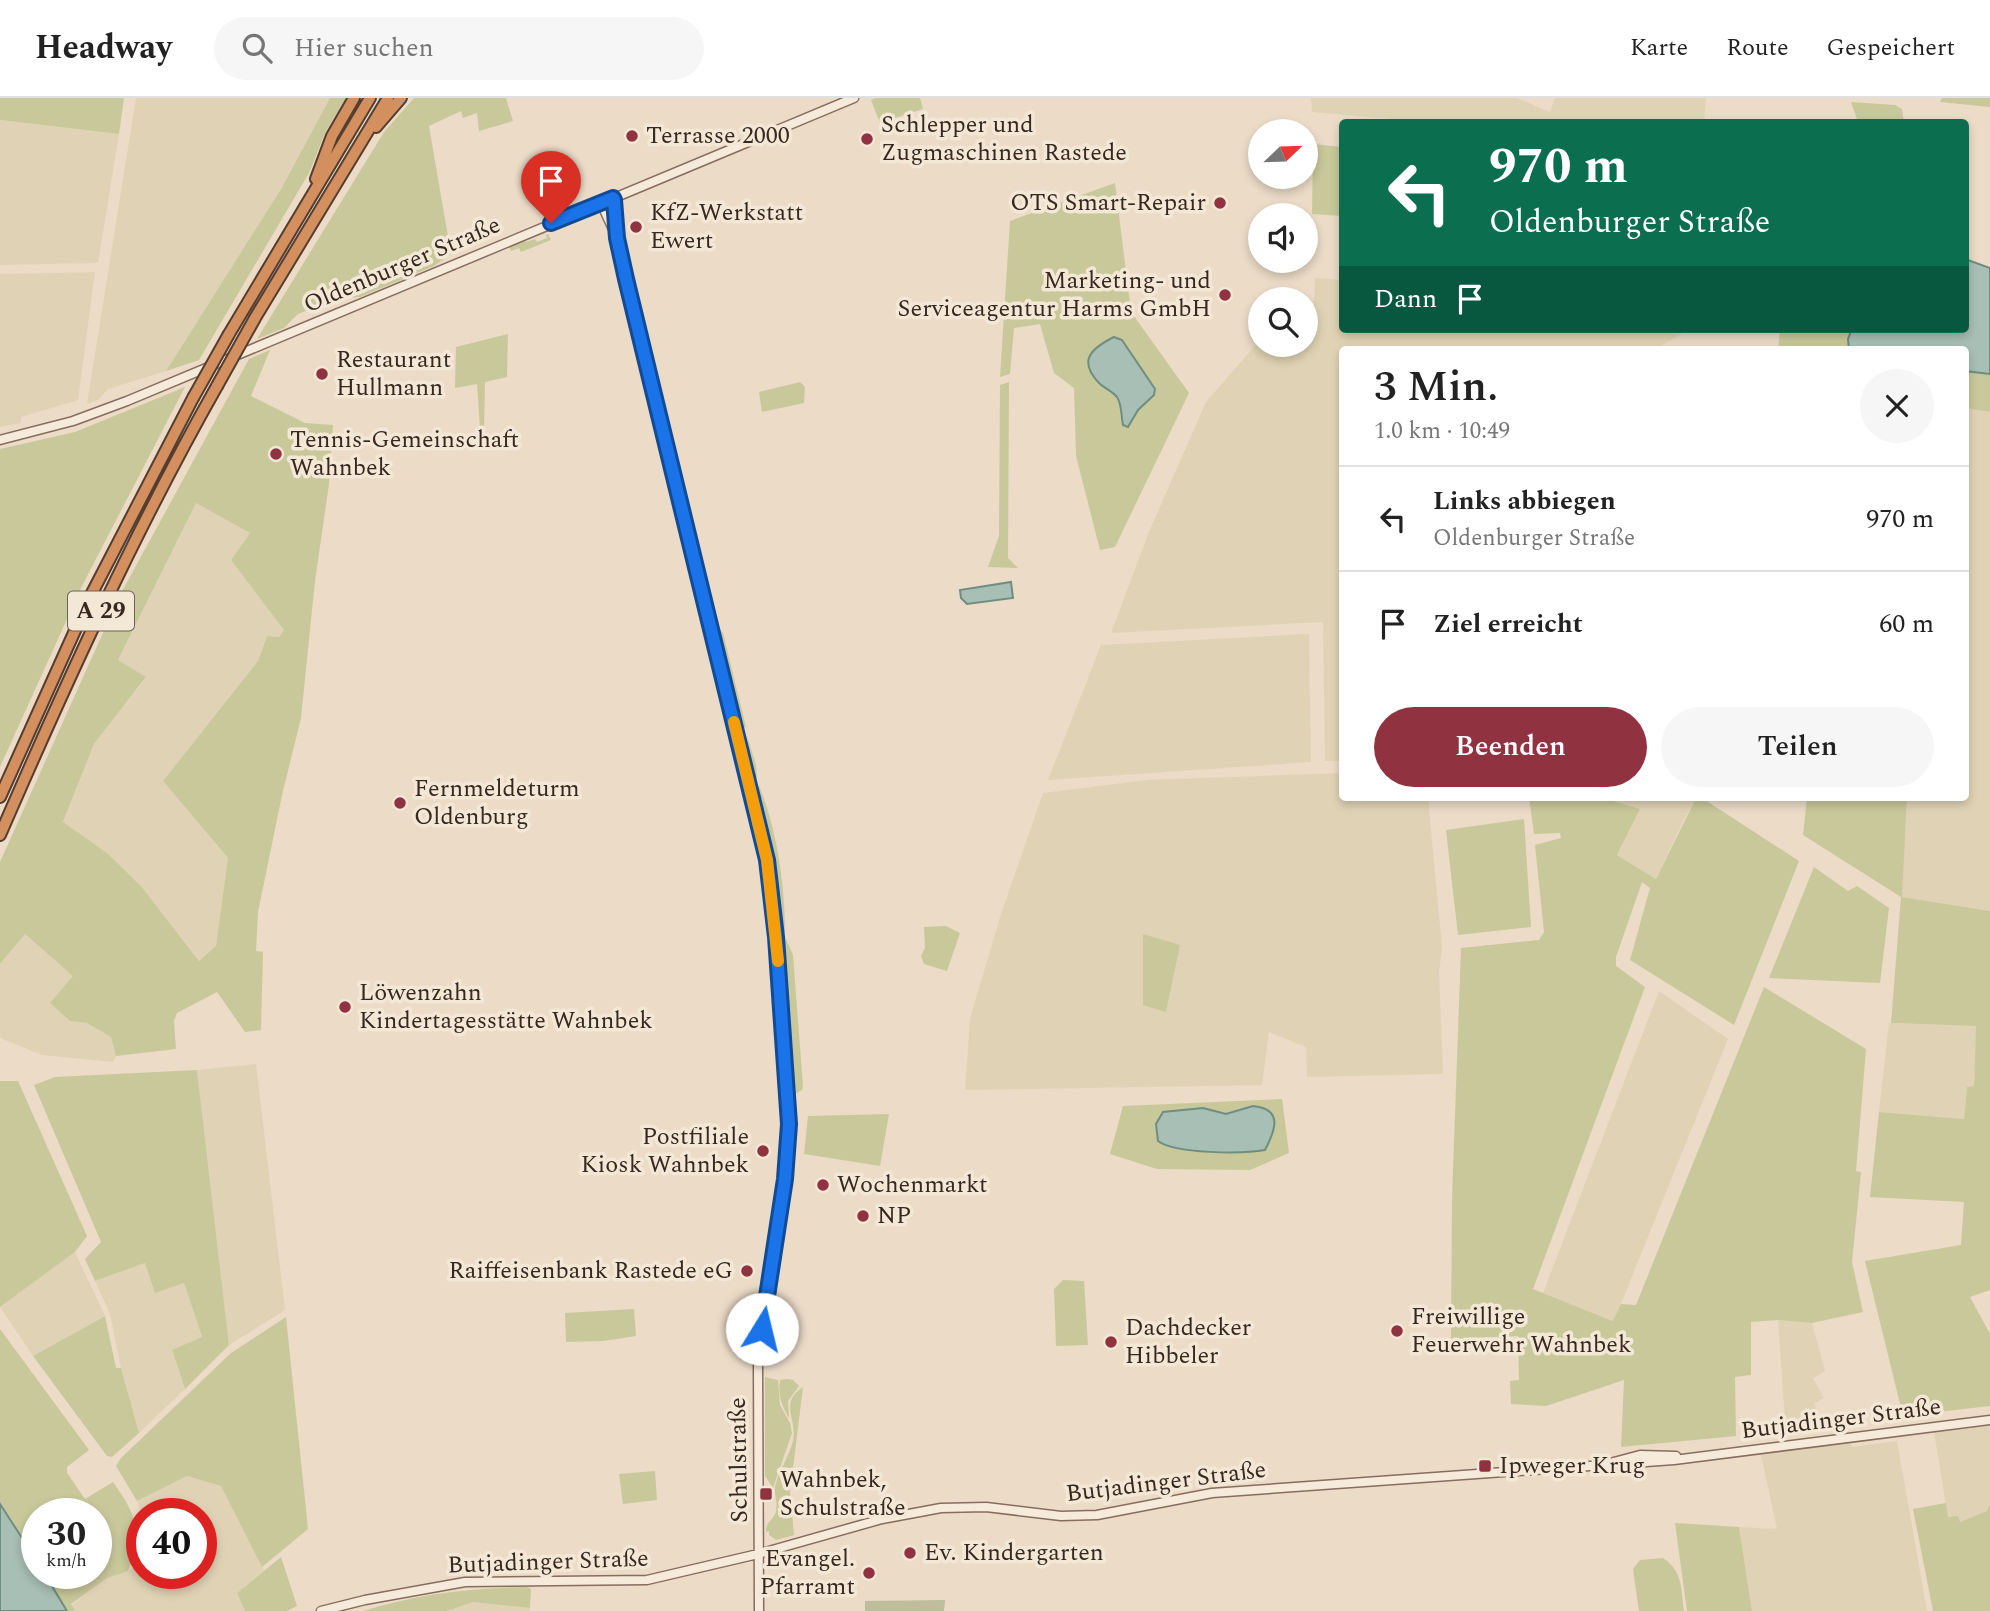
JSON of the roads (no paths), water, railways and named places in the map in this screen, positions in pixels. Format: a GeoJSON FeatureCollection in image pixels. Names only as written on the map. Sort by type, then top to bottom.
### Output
{"type":"FeatureCollection","features":[{"type":"Feature","properties":{"kind":"highway"},"geometry":{"type":"LineString","coordinates":[[313,192],[320,162],[354,98]]}},
{"type":"Feature","properties":{"kind":"highway","name":"A 29"},"geometry":{"type":"LineString","coordinates":[[0,797],[86,607],[193,398],[370,98]]}},
{"type":"Feature","properties":{"kind":"highway","name":"A 29"},"geometry":{"type":"LineString","coordinates":[[0,835],[110,592],[217,386],[388,98]]}},
{"type":"Feature","properties":{"kind":"highway"},"geometry":{"type":"LineString","coordinates":[[368,131],[379,125],[401,98]]}},
{"type":"Feature","properties":{"kind":"street","name":"Oldenburger Straße"},"geometry":{"type":"LineString","coordinates":[[0,440],[73,421],[127,401],[854,98]]}},
{"type":"Feature","properties":{"kind":"street","name":"Schulstraße"},"geometry":{"type":"LineString","coordinates":[[613,198],[617,238],[758,820],[771,887],[788,1092],[789,1138],[758,1356],[759,1611]]}},
{"type":"Feature","properties":{"kind":"street","name":"Schulstraße"},"geometry":{"type":"LineString","coordinates":[[601,203],[611,230],[617,238]]}},
{"type":"Feature","properties":{"kind":"street","name":"Butjadinger Straße"},"geometry":{"type":"LineString","coordinates":[[321,1611],[365,1600],[471,1581],[644,1581],[758,1554],[882,1519],[942,1508],[990,1508],[1061,1516],[1089,1516],[1129,1510],[1185,1496],[1220,1492],[1606,1465],[1644,1455],[1697,1456],[1990,1420]]}},
{"type":"Feature","properties":{"kind":"place","name":"Terrasse 2000"},"geometry":{"type":"Point","coordinates":[632,136]}},
{"type":"Feature","properties":{"kind":"place","name":"Schlepper und Zugmaschinen Rastede"},"geometry":{"type":"Point","coordinates":[867,139]}},
{"type":"Feature","properties":{"kind":"place","name":"OTS Smart-Repair"},"geometry":{"type":"Point","coordinates":[1220,203]}},
{"type":"Feature","properties":{"kind":"place","name":"KfZ-Werkstatt Ewert"},"geometry":{"type":"Point","coordinates":[636,227]}},
{"type":"Feature","properties":{"kind":"place","name":"Marketing- und Serviceagentur Harms GmbH"},"geometry":{"type":"Point","coordinates":[1225,295]}},
{"type":"Feature","properties":{"kind":"place","name":"Restaurant Hullmann"},"geometry":{"type":"Point","coordinates":[322,374]}},
{"type":"Feature","properties":{"kind":"place","name":"Tennis-Gemeinschaft Wahnbek"},"geometry":{"type":"Point","coordinates":[276,454]}},
{"type":"Feature","properties":{"kind":"place","name":"Fernmeldeturm Oldenburg"},"geometry":{"type":"Point","coordinates":[400,803]}},
{"type":"Feature","properties":{"kind":"place","name":"Löwenzahn Kindertagesstätte Wahnbek"},"geometry":{"type":"Point","coordinates":[345,1007]}},
{"type":"Feature","properties":{"kind":"place","name":"Postfiliale Kiosk Wahnbek"},"geometry":{"type":"Point","coordinates":[763,1151]}},
{"type":"Feature","properties":{"kind":"place","name":"Wochenmarkt"},"geometry":{"type":"Point","coordinates":[823,1185]}},
{"type":"Feature","properties":{"kind":"place","name":"NP"},"geometry":{"type":"Point","coordinates":[863,1216]}},
{"type":"Feature","properties":{"kind":"place","name":"Raiffeisenbank Rastede eG"},"geometry":{"type":"Point","coordinates":[747,1271]}},
{"type":"Feature","properties":{"kind":"place","name":"Freiwillige Feuerwehr Wahnbek"},"geometry":{"type":"Point","coordinates":[1397,1331]}},
{"type":"Feature","properties":{"kind":"place","name":"Dachdecker Hibbeler"},"geometry":{"type":"Point","coordinates":[1111,1342]}},
{"type":"Feature","properties":{"kind":"place","name":"Ipweger Krug"},"geometry":{"type":"Point","coordinates":[1485,1466]}},
{"type":"Feature","properties":{"kind":"place","name":"Wahnbek, Schulstraße"},"geometry":{"type":"Point","coordinates":[766,1494]}},
{"type":"Feature","properties":{"kind":"place","name":"Ev. Kindergarten"},"geometry":{"type":"Point","coordinates":[910,1553]}},
{"type":"Feature","properties":{"kind":"place","name":"Evangel. Pfarramt"},"geometry":{"type":"Point","coordinates":[869,1573]}}]}
